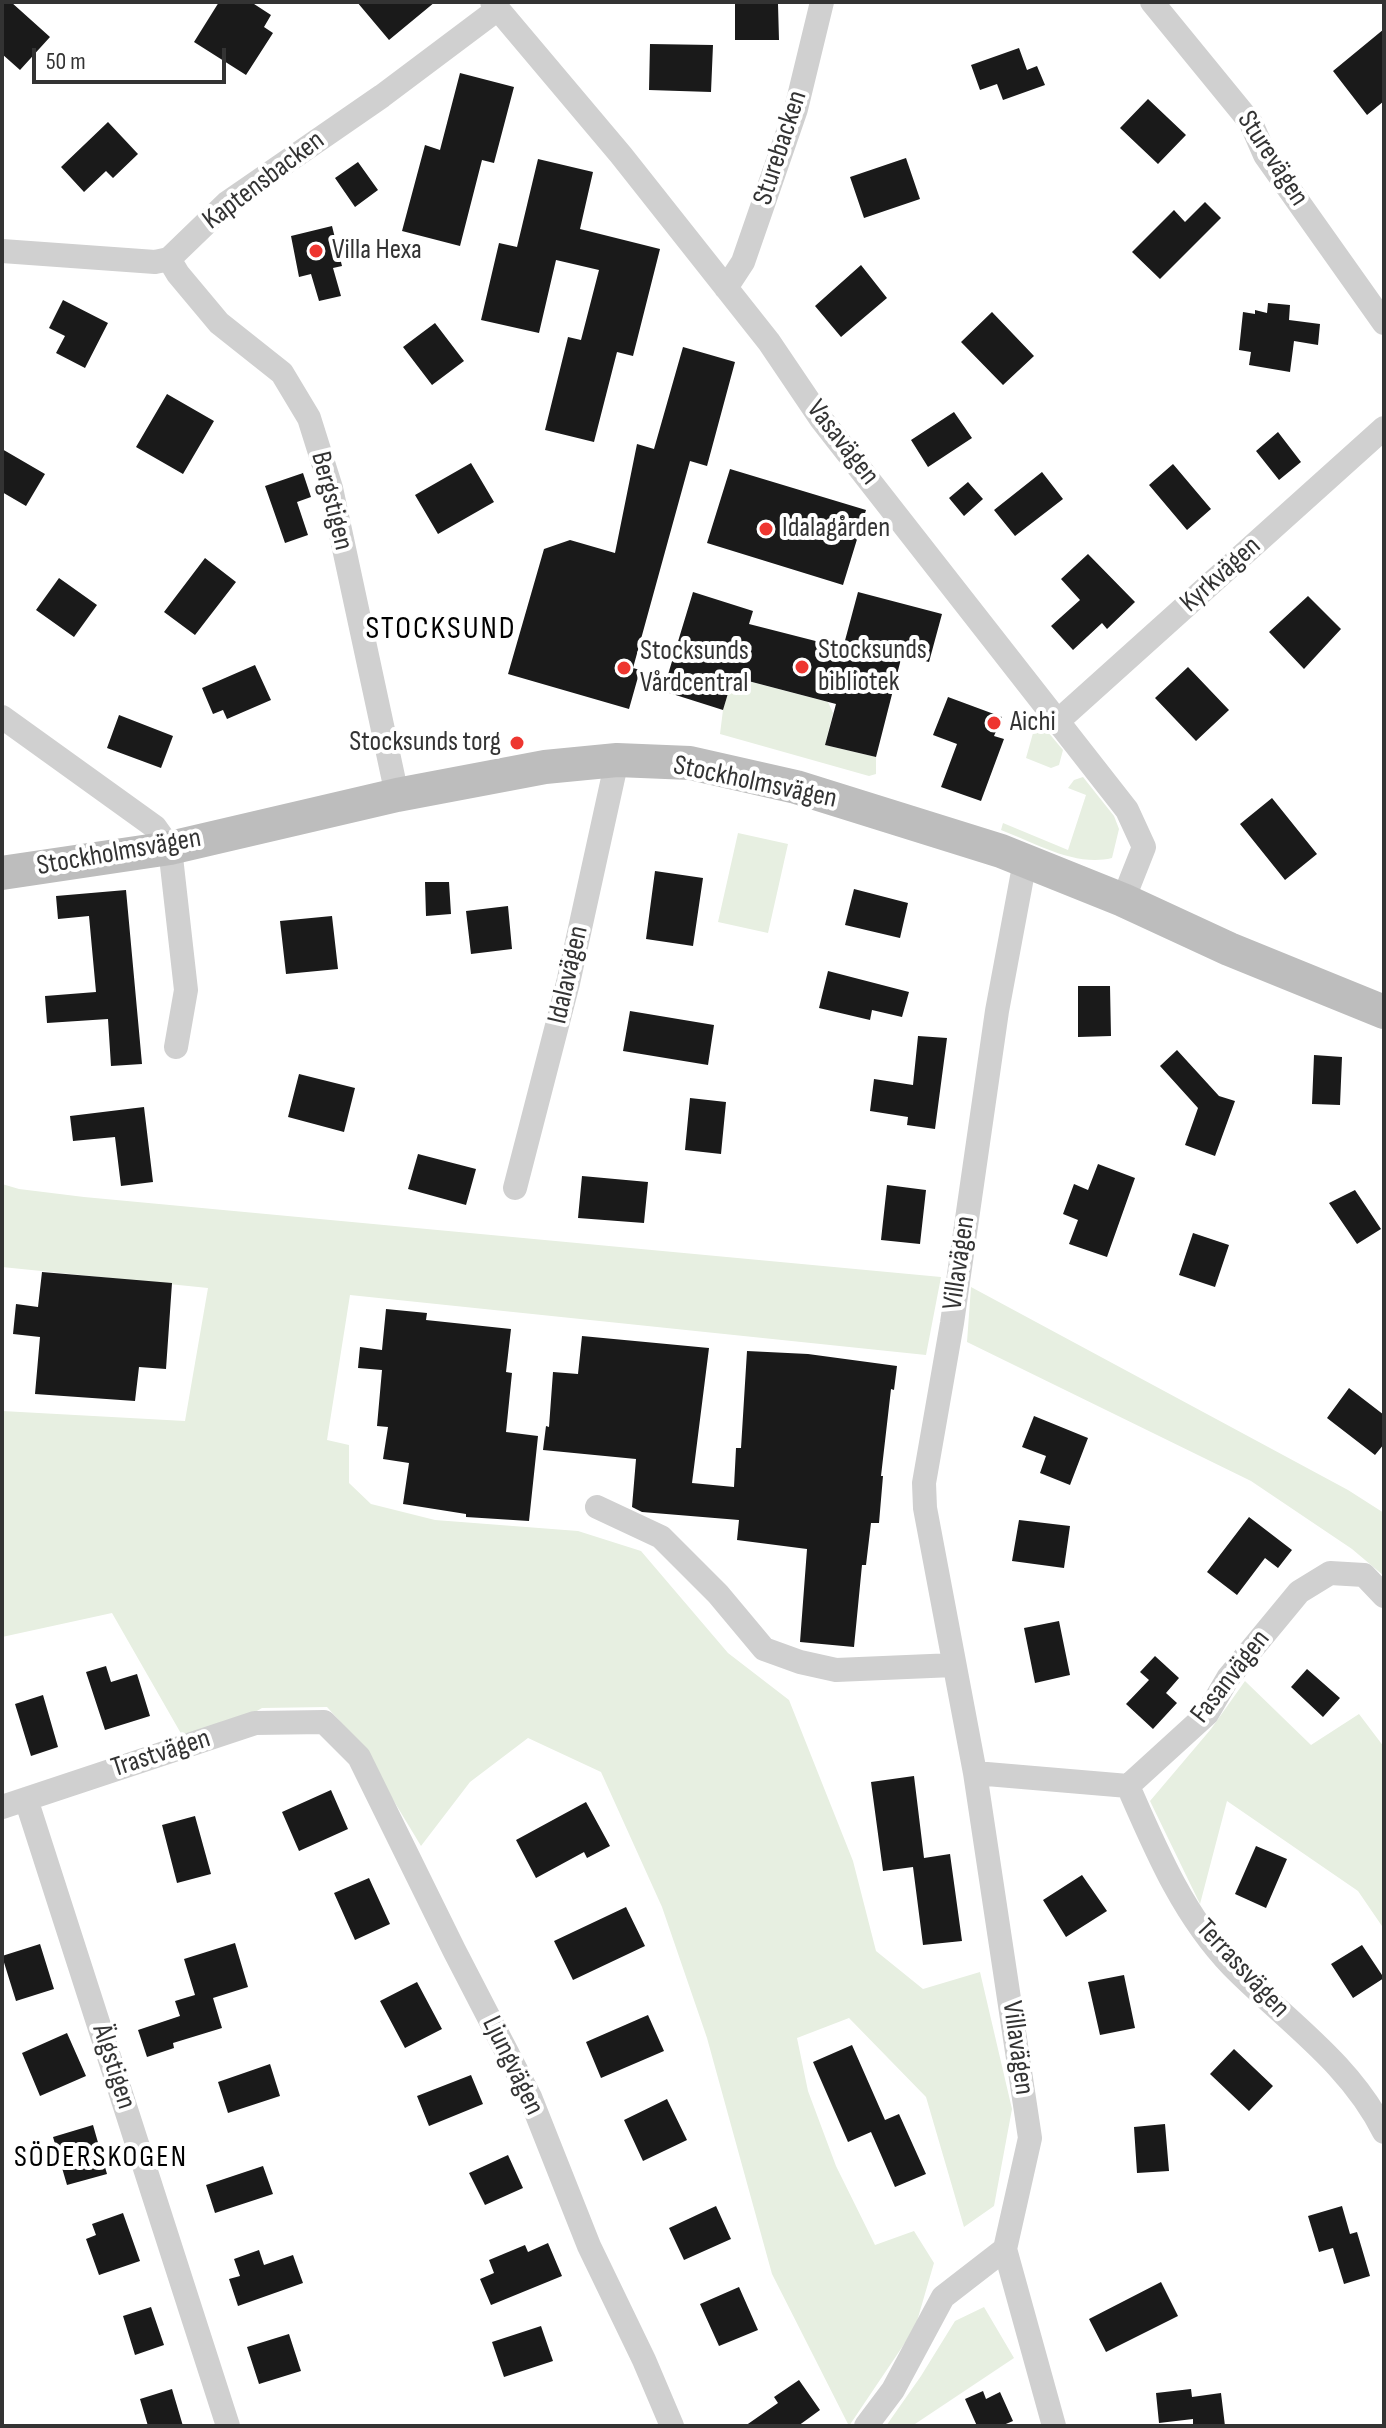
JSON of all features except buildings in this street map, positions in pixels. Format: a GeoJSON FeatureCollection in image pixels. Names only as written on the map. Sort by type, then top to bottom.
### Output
{"type":"FeatureCollection","features":[{"type":"Feature","properties":{"kind":"street","name":"Sturebacken"},"geometry":{"type":"LineString","coordinates":[[726,288],[743,262],[796,109],[822,2]]}},
{"type":"Feature","properties":{"kind":"street","name":"Sturevägen"},"geometry":{"type":"LineString","coordinates":[[1152,2],[1251,123],[1265,155],[1384,323]]}},
{"type":"Feature","properties":{"kind":"street","name":"Vasavägen"},"geometry":{"type":"LineString","coordinates":[[495,6],[621,155],[769,342],[821,419],[1127,810],[1144,847],[1123,900]]}},
{"type":"Feature","properties":{"kind":"street","name":"Kaptensbacken"},"geometry":{"type":"LineString","coordinates":[[169,259],[227,203],[382,96],[495,6]]}},
{"type":"Feature","properties":{"kind":"street"},"geometry":{"type":"LineString","coordinates":[[2,251],[155,262],[169,259]]}},
{"type":"Feature","properties":{"kind":"street","name":"Bergstigen"},"geometry":{"type":"LineString","coordinates":[[169,259],[219,323],[282,373],[309,418],[331,488],[397,795]]}},
{"type":"Feature","properties":{"kind":"street","name":"Kyrkvägen"},"geometry":{"type":"LineString","coordinates":[[1058,721],[1384,428]]}},
{"type":"Feature","properties":{"kind":"street"},"geometry":{"type":"LineString","coordinates":[[2,717],[155,827],[170,848],[186,990],[176,1047]]}},
{"type":"Feature","properties":{"kind":"street","name":"Stockholmsvägen"},"geometry":{"type":"LineString","coordinates":[[2,873],[170,848],[397,795],[545,767],[617,760],[690,763],[796,787],[982,845],[1123,900],[1229,949],[1384,1012]]}},
{"type":"Feature","properties":{"kind":"street","name":"Idalavägen"},"geometry":{"type":"LineString","coordinates":[[515,1188],[568,983],[617,760]]}},
{"type":"Feature","properties":{"kind":"street","name":"Villavägen"},"geometry":{"type":"LineString","coordinates":[[1025,861],[997,1011],[952,1323],[924,1483],[925,1508],[975,1773],[1030,2138],[1005,2249],[1054,2426]]}},
{"type":"Feature","properties":{"kind":"street"},"geometry":{"type":"LineString","coordinates":[[597,1507],[661,1537],[718,1594],[764,1649],[836,1670],[954,1665]]}},
{"type":"Feature","properties":{"kind":"street","name":"Fasanvägen"},"geometry":{"type":"LineString","coordinates":[[1128,1786],[1207,1714],[1228,1678],[1299,1592],[1330,1573],[1364,1575],[1384,1596]]}},
{"type":"Feature","properties":{"kind":"street","name":"Trastvägen"},"geometry":{"type":"LineString","coordinates":[[2,1807],[255,1723],[324,1722]]}},
{"type":"Feature","properties":{"kind":"street","name":"Ljungvägen"},"geometry":{"type":"LineString","coordinates":[[324,1722],[359,1757],[530,2097],[589,2246],[672,2426]]}},
{"type":"Feature","properties":{"kind":"street"},"geometry":{"type":"LineString","coordinates":[[975,1773],[1128,1786]]}},
{"type":"Feature","properties":{"kind":"street","name":"Terrassvägen"},"geometry":{"type":"LineString","coordinates":[[1128,1786],[1166,1871],[1198,1926],[1231,1964],[1354,2081],[1384,2132]]}},
{"type":"Feature","properties":{"kind":"street","name":"Älgstigen"},"geometry":{"type":"LineString","coordinates":[[26,1799],[228,2426]]}},
{"type":"Feature","properties":{"kind":"street"},"geometry":{"type":"LineString","coordinates":[[866,2426],[893,2390],[943,2297],[1005,2249]]}},
{"type":"Feature","properties":{"kind":"shaded area"},"geometry":{"type":"Polygon","coordinates":[[[737,665],[740,679],[828,702],[833,713],[825,745],[876,757],[876,774],[869,776],[720,734],[723,710],[737,665]]]}},
{"type":"Feature","properties":{"kind":"shaded area"},"geometry":{"type":"Polygon","coordinates":[[[1037,719],[1063,750],[1059,765],[1051,768],[1026,758],[1037,719]]]}},
{"type":"Feature","properties":{"kind":"shaded area"},"geometry":{"type":"Polygon","coordinates":[[[1083,777],[1114,816],[1119,829],[1112,858],[1070,857],[1001,830],[1003,823],[1068,850],[1086,795],[1068,788],[1074,780],[1083,777]]]}},
{"type":"Feature","properties":{"kind":"shaded area"},"geometry":{"type":"Polygon","coordinates":[[[738,833],[788,844],[768,933],[718,922],[738,833]]]}},
{"type":"Feature","properties":{"kind":"shaded area"},"geometry":{"type":"Polygon","coordinates":[[[2,1184],[84,1197],[941,1277],[926,1355],[350,1295],[327,1440],[349,1445],[349,1483],[371,1504],[435,1520],[578,1531],[641,1551],[728,1653],[789,1700],[853,1861],[876,1951],[923,1989],[980,1972],[1012,2109],[994,2206],[964,2227],[926,2097],[849,2018],[797,2038],[808,2091],[836,2166],[875,2245],[914,2231],[934,2263],[915,2328],[849,2426],[772,2274],[707,2038],[662,1907],[601,1772],[528,1738],[470,1782],[421,1846],[357,1740],[327,1707],[262,1708],[210,1738],[183,1737],[112,1613],[2,1637],[2,1411],[185,1421],[208,1288],[2,1267],[2,1184]]]}},
{"type":"Feature","properties":{"kind":"shaded area"},"geometry":{"type":"Polygon","coordinates":[[[971,1287],[1348,1490],[1384,1513],[1384,1576],[1352,1549],[1251,1481],[967,1342],[971,1287]]]}},
{"type":"Feature","properties":{"kind":"shaded area"},"geometry":{"type":"Polygon","coordinates":[[[1245,1681],[1311,1745],[1359,1714],[1384,1747],[1384,1929],[1358,1891],[1227,1801],[1200,1904],[1150,1801],[1211,1729],[1245,1681]]]}},
{"type":"Feature","properties":{"kind":"shaded area"},"geometry":{"type":"Polygon","coordinates":[[[984,2307],[1014,2358],[912,2426],[886,2426],[955,2321],[984,2307]]]}},
{"type":"Feature","properties":{"kind":"place","name":"Villa Hexa"},"geometry":{"type":"Point","coordinates":[316,251]}},
{"type":"Feature","properties":{"kind":"place","name":"Idalagården"},"geometry":{"type":"Point","coordinates":[766,529]}},
{"type":"Feature","properties":{"kind":"place","name":"Stocksunds bibliotek"},"geometry":{"type":"Point","coordinates":[802,667]}},
{"type":"Feature","properties":{"kind":"place","name":"Stocksunds Vårdcentral"},"geometry":{"type":"Point","coordinates":[624,668]}},
{"type":"Feature","properties":{"kind":"place","name":"Aichi"},"geometry":{"type":"Point","coordinates":[994,723]}},
{"type":"Feature","properties":{"kind":"place","name":"Stocksunds torg"},"geometry":{"type":"Point","coordinates":[517,743]}},
{"type":"Feature","properties":{"kind":"district","name":"STOCKSUND"},"geometry":{"type":"Point","coordinates":[441,630]}},
{"type":"Feature","properties":{"kind":"district","name":"SÖDERSKOGEN"},"geometry":{"type":"Point","coordinates":[101,2158]}}]}
